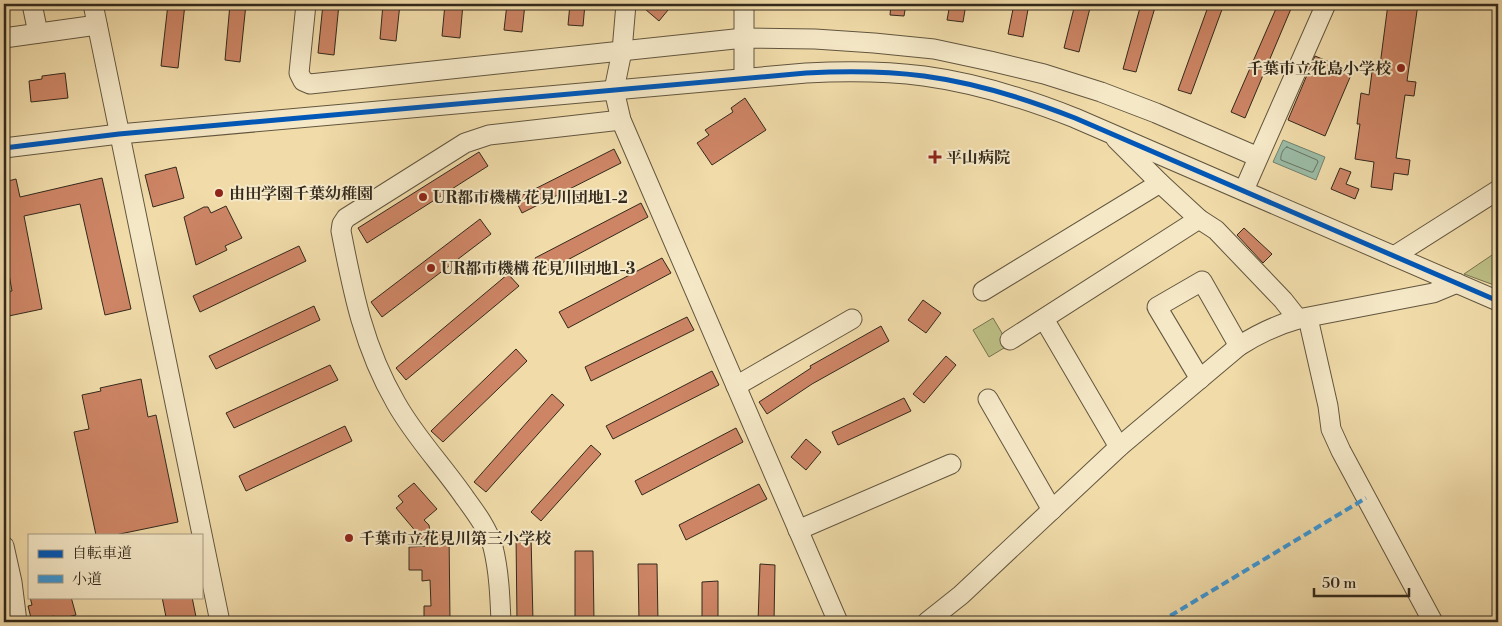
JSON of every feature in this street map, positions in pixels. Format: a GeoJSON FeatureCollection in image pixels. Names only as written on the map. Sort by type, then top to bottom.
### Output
{"type":"FeatureCollection","features":[{"type":"Feature","properties":{"kind":"street"},"geometry":{"type":"LineString","coordinates":[[32,4],[38,33]]}},
{"type":"Feature","properties":{"kind":"street"},"geometry":{"type":"LineString","coordinates":[[93,4],[201,534]]}},
{"type":"Feature","properties":{"kind":"street"},"geometry":{"type":"LineString","coordinates":[[306,4],[300,74],[303,81],[310,84],[744,38],[815,39],[894,45],[934,49],[990,60],[1044,74],[1101,92],[1258,157]]}},
{"type":"Feature","properties":{"kind":"street"},"geometry":{"type":"LineString","coordinates":[[626,4],[622,51],[614,90],[621,120],[838,622]]}},
{"type":"Feature","properties":{"kind":"street"},"geometry":{"type":"LineString","coordinates":[[744,4],[744,78]]}},
{"type":"Feature","properties":{"kind":"street"},"geometry":{"type":"LineString","coordinates":[[1244,190],[1326,4]]}},
{"type":"Feature","properties":{"kind":"street"},"geometry":{"type":"LineString","coordinates":[[4,38],[97,25]]}},
{"type":"Feature","properties":{"kind":"street"},"geometry":{"type":"LineString","coordinates":[[4,148],[119,134],[744,78],[839,72],[873,72],[925,76],[981,87],[1044,106],[1109,132],[1497,299]]}},
{"type":"Feature","properties":{"kind":"street"},"geometry":{"type":"LineString","coordinates":[[500,622],[500,594],[493,546],[481,520],[413,430],[396,404],[377,368],[365,337],[354,298],[341,231],[342,224],[346,218],[465,143],[489,135],[621,120]]}},
{"type":"Feature","properties":{"kind":"street"},"geometry":{"type":"LineString","coordinates":[[1109,132],[1160,184],[1199,219],[1216,230],[1283,300],[1303,318],[1328,406],[1331,429],[1433,622]]}},
{"type":"Feature","properties":{"kind":"street"},"geometry":{"type":"LineString","coordinates":[[983,291],[1160,184]]}},
{"type":"Feature","properties":{"kind":"street"},"geometry":{"type":"LineString","coordinates":[[1394,256],[1498,190]]}},
{"type":"Feature","properties":{"kind":"street"},"geometry":{"type":"LineString","coordinates":[[1010,340],[1199,219]]}},
{"type":"Feature","properties":{"kind":"street"},"geometry":{"type":"LineString","coordinates":[[1200,379],[1157,307],[1202,281],[1239,346]]}},
{"type":"Feature","properties":{"kind":"street"},"geometry":{"type":"LineString","coordinates":[[926,622],[961,595],[1119,447],[1239,346],[1280,324],[1433,293],[1457,283]]}},
{"type":"Feature","properties":{"kind":"street"},"geometry":{"type":"LineString","coordinates":[[736,386],[852,319]]}},
{"type":"Feature","properties":{"kind":"street"},"geometry":{"type":"LineString","coordinates":[[1044,319],[1119,447]]}},
{"type":"Feature","properties":{"kind":"street"},"geometry":{"type":"LineString","coordinates":[[988,399],[1052,510]]}},
{"type":"Feature","properties":{"kind":"street"},"geometry":{"type":"LineString","coordinates":[[798,530],[951,464]]}},
{"type":"Feature","properties":{"kind":"street"},"geometry":{"type":"LineString","coordinates":[[203,542],[220,622]]}},
{"type":"Feature","properties":{"kind":"street"},"geometry":{"type":"LineString","coordinates":[[4,546],[20,580],[17,622]]}},
{"type":"Feature","properties":{"kind":"green space"},"geometry":{"type":"Polygon","coordinates":[[[1498,251],[1498,283],[1494,285],[1464,274],[1498,251]]]}},
{"type":"Feature","properties":{"kind":"green space"},"geometry":{"type":"Polygon","coordinates":[[[993,318],[1009,345],[989,357],[973,330],[993,318]]]}},
{"type":"Feature","properties":{"kind":"water"},"geometry":{"type":"Polygon","coordinates":[[[1283,140],[1325,157],[1316,180],[1273,162],[1283,140]]]}},
{"type":"Feature","properties":{"kind":"building"},"geometry":{"type":"Polygon","coordinates":[[[168,4],[185,4],[178,68],[161,66],[168,4]]]}},
{"type":"Feature","properties":{"kind":"building"},"geometry":{"type":"Polygon","coordinates":[[[230,4],[246,4],[240,62],[225,60],[230,4]]]}},
{"type":"Feature","properties":{"kind":"building"},"geometry":{"type":"Polygon","coordinates":[[[323,4],[339,4],[334,55],[318,53],[323,4]]]}},
{"type":"Feature","properties":{"kind":"building"},"geometry":{"type":"Polygon","coordinates":[[[383,4],[400,4],[396,41],[380,39],[383,4]]]}},
{"type":"Feature","properties":{"kind":"building"},"geometry":{"type":"Polygon","coordinates":[[[445,4],[463,4],[460,38],[442,36],[445,4]]]}},
{"type":"Feature","properties":{"kind":"building"},"geometry":{"type":"Polygon","coordinates":[[[507,4],[525,4],[522,32],[504,30],[507,4]]]}},
{"type":"Feature","properties":{"kind":"building"},"geometry":{"type":"Polygon","coordinates":[[[570,4],[585,4],[583,26],[568,25],[570,4]]]}},
{"type":"Feature","properties":{"kind":"building"},"geometry":{"type":"Polygon","coordinates":[[[649,4],[673,4],[659,21],[645,9],[649,4]]]}},
{"type":"Feature","properties":{"kind":"building"},"geometry":{"type":"Polygon","coordinates":[[[891,4],[906,4],[904,16],[890,15],[891,4]]]}},
{"type":"Feature","properties":{"kind":"building"},"geometry":{"type":"Polygon","coordinates":[[[950,4],[966,4],[963,22],[947,20],[950,4]]]}},
{"type":"Feature","properties":{"kind":"building"},"geometry":{"type":"Polygon","coordinates":[[[1014,4],[1029,4],[1023,37],[1008,34],[1014,4]]]}},
{"type":"Feature","properties":{"kind":"building"},"geometry":{"type":"Polygon","coordinates":[[[1075,4],[1091,4],[1079,52],[1064,48],[1075,4]]]}},
{"type":"Feature","properties":{"kind":"building"},"geometry":{"type":"Polygon","coordinates":[[[1141,4],[1156,4],[1136,72],[1123,69],[1141,4]]]}},
{"type":"Feature","properties":{"kind":"building"},"geometry":{"type":"Polygon","coordinates":[[[1209,4],[1224,4],[1191,94],[1178,90],[1209,4]]]}},
{"type":"Feature","properties":{"kind":"building"},"geometry":{"type":"Polygon","coordinates":[[[1278,4],[1293,4],[1245,118],[1231,112],[1278,4]]]}},
{"type":"Feature","properties":{"kind":"building"},"geometry":{"type":"Polygon","coordinates":[[[1388,4],[1418,4],[1407,81],[1416,82],[1414,96],[1405,95],[1396,158],[1410,160],[1408,175],[1394,173],[1392,190],[1371,187],[1374,162],[1355,159],[1360,124],[1357,124],[1361,93],[1369,95],[1372,72],[1379,73],[1388,4]]]}},
{"type":"Feature","properties":{"kind":"building"},"geometry":{"type":"Polygon","coordinates":[[[1315,56],[1351,71],[1325,136],[1288,120],[1315,56]]]}},
{"type":"Feature","properties":{"kind":"building"},"geometry":{"type":"Polygon","coordinates":[[[65,73],[68,98],[31,102],[29,81],[42,79],[42,76],[65,73]]]}},
{"type":"Feature","properties":{"kind":"building"},"geometry":{"type":"Polygon","coordinates":[[[745,98],[766,130],[712,165],[697,143],[709,135],[705,130],[733,112],[731,108],[745,98]]]}},
{"type":"Feature","properties":{"kind":"building"},"geometry":{"type":"Polygon","coordinates":[[[614,149],[621,163],[522,213],[515,199],[614,149]]]}},
{"type":"Feature","properties":{"kind":"building","name":"UR都市機構 花見川団地1-2"},"geometry":{"type":"Polygon","coordinates":[[[479,152],[488,166],[367,243],[358,228],[479,152]]]}},
{"type":"Feature","properties":{"kind":"building"},"geometry":{"type":"Polygon","coordinates":[[[176,167],[184,198],[153,207],[145,175],[176,167]]]}},
{"type":"Feature","properties":{"kind":"building"},"geometry":{"type":"Polygon","coordinates":[[[1340,168],[1351,172],[1346,184],[1359,189],[1355,199],[1331,189],[1340,168]]]}},
{"type":"Feature","properties":{"kind":"building"},"geometry":{"type":"Polygon","coordinates":[[[102,178],[131,309],[105,315],[80,204],[24,216],[42,309],[4,317],[4,292],[12,291],[4,247],[4,182],[16,179],[20,197],[102,178]]]}},
{"type":"Feature","properties":{"kind":"building"},"geometry":{"type":"Polygon","coordinates":[[[641,203],[648,217],[543,273],[535,258],[641,203]]]}},
{"type":"Feature","properties":{"kind":"building"},"geometry":{"type":"Polygon","coordinates":[[[226,206],[242,238],[225,246],[227,250],[196,265],[184,217],[204,207],[208,207],[211,213],[226,206]]]}},
{"type":"Feature","properties":{"kind":"building","name":"UR都市機構 花見川団地1-3"},"geometry":{"type":"Polygon","coordinates":[[[480,219],[491,234],[382,317],[371,302],[480,219]]]}},
{"type":"Feature","properties":{"kind":"building"},"geometry":{"type":"Polygon","coordinates":[[[1244,228],[1272,254],[1263,263],[1237,235],[1244,228]]]}},
{"type":"Feature","properties":{"kind":"building"},"geometry":{"type":"Polygon","coordinates":[[[299,246],[306,261],[200,312],[193,296],[299,246]]]}},
{"type":"Feature","properties":{"kind":"building"},"geometry":{"type":"Polygon","coordinates":[[[662,258],[671,273],[568,328],[559,312],[662,258]]]}},
{"type":"Feature","properties":{"kind":"building"},"geometry":{"type":"Polygon","coordinates":[[[508,274],[519,286],[406,380],[396,368],[508,274]]]}},
{"type":"Feature","properties":{"kind":"building"},"geometry":{"type":"Polygon","coordinates":[[[923,300],[941,313],[926,333],[908,320],[923,300]]]}},
{"type":"Feature","properties":{"kind":"building"},"geometry":{"type":"Polygon","coordinates":[[[314,306],[320,320],[216,369],[209,356],[314,306]]]}},
{"type":"Feature","properties":{"kind":"building"},"geometry":{"type":"Polygon","coordinates":[[[687,317],[694,330],[591,381],[585,367],[687,317]]]}},
{"type":"Feature","properties":{"kind":"building"},"geometry":{"type":"Polygon","coordinates":[[[881,326],[889,341],[812,384],[767,414],[759,402],[811,368],[810,366],[881,326]]]}},
{"type":"Feature","properties":{"kind":"building"},"geometry":{"type":"Polygon","coordinates":[[[516,349],[527,361],[443,442],[431,431],[516,349]]]}},
{"type":"Feature","properties":{"kind":"building"},"geometry":{"type":"Polygon","coordinates":[[[946,356],[956,365],[924,403],[913,394],[946,356]]]}},
{"type":"Feature","properties":{"kind":"building"},"geometry":{"type":"Polygon","coordinates":[[[330,365],[338,380],[234,428],[226,413],[330,365]]]}},
{"type":"Feature","properties":{"kind":"building"},"geometry":{"type":"Polygon","coordinates":[[[712,371],[719,385],[613,439],[606,426],[712,371]]]}},
{"type":"Feature","properties":{"kind":"building"},"geometry":{"type":"Polygon","coordinates":[[[141,379],[148,417],[156,415],[178,522],[120,534],[96,534],[74,432],[89,429],[82,395],[101,391],[100,388],[141,379]]]}},
{"type":"Feature","properties":{"kind":"building"},"geometry":{"type":"Polygon","coordinates":[[[552,394],[564,405],[486,492],[474,482],[552,394]]]}},
{"type":"Feature","properties":{"kind":"building"},"geometry":{"type":"Polygon","coordinates":[[[904,398],[911,411],[838,445],[832,432],[904,398]]]}},
{"type":"Feature","properties":{"kind":"building"},"geometry":{"type":"Polygon","coordinates":[[[345,426],[352,441],[246,491],[239,476],[345,426]]]}},
{"type":"Feature","properties":{"kind":"building"},"geometry":{"type":"Polygon","coordinates":[[[736,428],[743,442],[642,495],[635,481],[736,428]]]}},
{"type":"Feature","properties":{"kind":"building"},"geometry":{"type":"Polygon","coordinates":[[[806,439],[821,452],[806,470],[791,457],[806,439]]]}},
{"type":"Feature","properties":{"kind":"building"},"geometry":{"type":"Polygon","coordinates":[[[591,445],[601,454],[541,521],[531,512],[591,445]]]}},
{"type":"Feature","properties":{"kind":"building"},"geometry":{"type":"Polygon","coordinates":[[[414,483],[437,509],[424,520],[429,525],[430,532],[449,532],[450,622],[424,622],[424,606],[431,606],[430,580],[422,581],[422,570],[409,570],[409,547],[428,546],[396,508],[403,502],[398,496],[414,483]]]}},
{"type":"Feature","properties":{"kind":"building"},"geometry":{"type":"Polygon","coordinates":[[[759,484],[767,499],[686,540],[679,525],[759,484]]]}},
{"type":"Feature","properties":{"kind":"building"},"geometry":{"type":"Polygon","coordinates":[[[516,535],[531,535],[533,622],[517,622],[516,535]]]}},
{"type":"Feature","properties":{"kind":"building"},"geometry":{"type":"Polygon","coordinates":[[[575,551],[593,551],[594,622],[575,622],[575,551]]]}},
{"type":"Feature","properties":{"kind":"building"},"geometry":{"type":"Polygon","coordinates":[[[638,564],[657,564],[658,622],[639,622],[638,564]]]}},
{"type":"Feature","properties":{"kind":"building"},"geometry":{"type":"Polygon","coordinates":[[[760,564],[775,565],[774,622],[758,622],[760,564]]]}},
{"type":"Feature","properties":{"kind":"building"},"geometry":{"type":"Polygon","coordinates":[[[718,581],[718,622],[702,622],[702,582],[718,581]]]}},
{"type":"Feature","properties":{"kind":"building"},"geometry":{"type":"Polygon","coordinates":[[[30,598],[71,598],[76,615],[55,620],[54,616],[32,622],[28,606],[32,605],[30,598]]]}},
{"type":"Feature","properties":{"kind":"building"},"geometry":{"type":"Polygon","coordinates":[[[162,598],[192,598],[197,622],[167,622],[162,598]]]}},
{"type":"Feature","properties":{"kind":"marked path"},"geometry":{"type":"LineString","coordinates":[[1160,622],[1366,498]]}},
{"type":"Feature","properties":{"kind":"cycle path"},"geometry":{"type":"LineString","coordinates":[[4,148],[119,134],[806,73],[865,72],[909,74],[982,87],[1020,98],[1075,118],[1498,301]]}},
{"type":"Feature","properties":{"kind":"place","name":"千葉市立花島小学校"},"geometry":{"type":"Point","coordinates":[1401,68]}},
{"type":"Feature","properties":{"kind":"place","name":"平山病院"},"geometry":{"type":"Point","coordinates":[935,157]}},
{"type":"Feature","properties":{"kind":"place","name":"由田学園千葉幼稚園"},"geometry":{"type":"Point","coordinates":[219,193]}},
{"type":"Feature","properties":{"kind":"place","name":"UR都市機構 花見川団地1-2"},"geometry":{"type":"Point","coordinates":[423,197]}},
{"type":"Feature","properties":{"kind":"place","name":"UR都市機構 花見川団地1-3"},"geometry":{"type":"Point","coordinates":[431,268]}},
{"type":"Feature","properties":{"kind":"place","name":"千葉市立花見川第三小学校"},"geometry":{"type":"Point","coordinates":[349,538]}}]}
